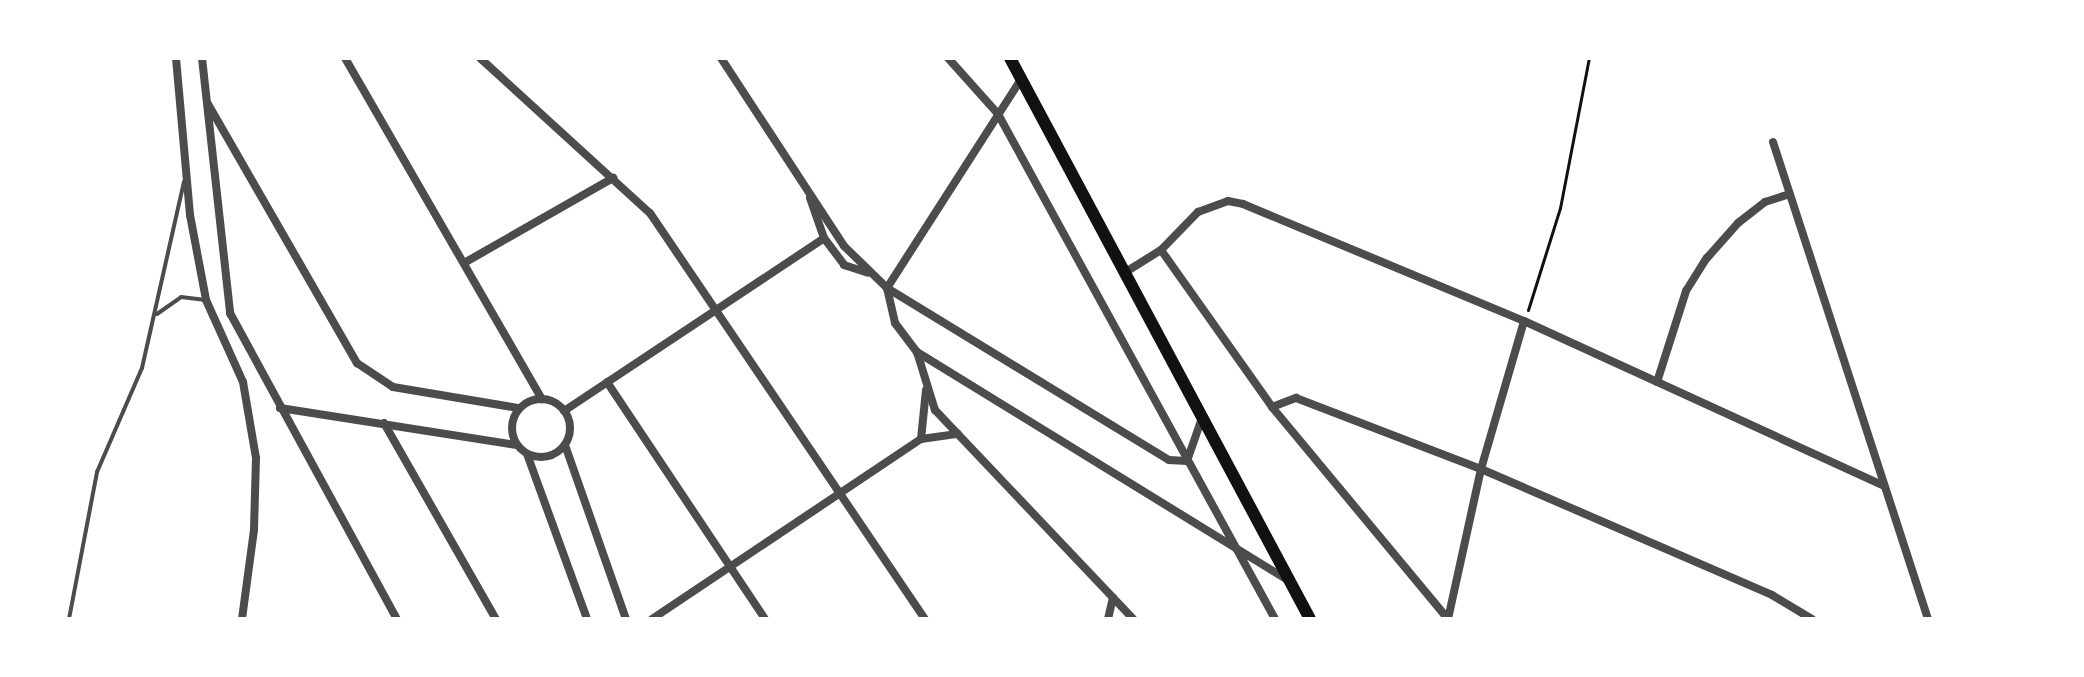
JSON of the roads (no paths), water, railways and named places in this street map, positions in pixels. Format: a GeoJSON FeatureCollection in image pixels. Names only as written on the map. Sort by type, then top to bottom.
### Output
{"type":"FeatureCollection","features":[{"type":"Feature","properties":{"kind":"main road"},"geometry":{"type":"LineString","coordinates":[[1010,58],[1310,619]]}},
{"type":"Feature","properties":{"kind":"street"},"geometry":{"type":"LineString","coordinates":[[176,58],[186,172],[206,300],[243,382],[256,458],[254,530],[242,619]]}},
{"type":"Feature","properties":{"kind":"street"},"geometry":{"type":"LineString","coordinates":[[202,58],[227,305],[280,408],[397,619]]}},
{"type":"Feature","properties":{"kind":"street"},"geometry":{"type":"LineString","coordinates":[[345,58],[542,399],[564,411],[570,424],[565,445],[626,619]]}},
{"type":"Feature","properties":{"kind":"street"},"geometry":{"type":"LineString","coordinates":[[480,58],[650,213],[925,619]]}},
{"type":"Feature","properties":{"kind":"street"},"geometry":{"type":"LineString","coordinates":[[721,58],[844,246],[887,288],[1148,452],[1187,461]]}},
{"type":"Feature","properties":{"kind":"street"},"geometry":{"type":"LineString","coordinates":[[948,58],[998,114],[1275,619]]}},
{"type":"Feature","properties":{"kind":"street"},"geometry":{"type":"LineString","coordinates":[[1021,79],[887,288],[895,323],[917,352],[1242,555],[1290,581]]}},
{"type":"Feature","properties":{"kind":"street"},"geometry":{"type":"LineString","coordinates":[[206,100],[351,355],[386,384],[519,408],[542,399]]}},
{"type":"Feature","properties":{"kind":"street"},"geometry":{"type":"LineString","coordinates":[[1773,142],[1928,619]]}},
{"type":"Feature","properties":{"kind":"street"},"geometry":{"type":"LineString","coordinates":[[464,263],[613,178]]}},
{"type":"Feature","properties":{"kind":"street"},"geometry":{"type":"LineString","coordinates":[[809,193],[824,238],[844,265],[870,273]]}},
{"type":"Feature","properties":{"kind":"street"},"geometry":{"type":"LineString","coordinates":[[1657,382],[1686,291],[1707,258],[1738,223],[1765,202],[1790,194]]}},
{"type":"Feature","properties":{"kind":"street"},"geometry":{"type":"LineString","coordinates":[[1124,273],[1161,250],[1198,212],[1228,201],[1524,321],[1884,486]]}},
{"type":"Feature","properties":{"kind":"street"},"geometry":{"type":"LineString","coordinates":[[564,411],[824,238]]}},
{"type":"Feature","properties":{"kind":"street"},"geometry":{"type":"LineString","coordinates":[[1161,250],[1272,407],[1448,619]]}},
{"type":"Feature","properties":{"kind":"street"},"geometry":{"type":"LineString","coordinates":[[1448,619],[1481,469],[1524,321]]}},
{"type":"Feature","properties":{"kind":"street"},"geometry":{"type":"LineString","coordinates":[[917,352],[935,410],[1133,619]]}},
{"type":"Feature","properties":{"kind":"street"},"geometry":{"type":"LineString","coordinates":[[607,382],[765,619]]}},
{"type":"Feature","properties":{"kind":"street"},"geometry":{"type":"LineString","coordinates":[[921,439],[926,389]]}},
{"type":"Feature","properties":{"kind":"street"},"geometry":{"type":"LineString","coordinates":[[1272,407],[1296,398],[1481,469],[1772,595],[1812,619]]}},
{"type":"Feature","properties":{"kind":"street"},"geometry":{"type":"LineString","coordinates":[[280,408],[517,445]]}},
{"type":"Feature","properties":{"kind":"street"},"geometry":{"type":"LineString","coordinates":[[519,408],[512,427],[517,445],[527,454],[587,619]]}},
{"type":"Feature","properties":{"kind":"street"},"geometry":{"type":"LineString","coordinates":[[1187,461],[1202,417]]}},
{"type":"Feature","properties":{"kind":"street"},"geometry":{"type":"LineString","coordinates":[[384,423],[496,619]]}},
{"type":"Feature","properties":{"kind":"street"},"geometry":{"type":"LineString","coordinates":[[652,619],[921,439],[958,434]]}},
{"type":"Feature","properties":{"kind":"street"},"geometry":{"type":"LineString","coordinates":[[527,454],[547,457],[565,445]]}},
{"type":"Feature","properties":{"kind":"street"},"geometry":{"type":"LineString","coordinates":[[1108,619],[1113,598]]}},
{"type":"Feature","properties":{"kind":"lane"},"geometry":{"type":"LineString","coordinates":[[69,619],[97,472],[142,368],[186,172]]}},
{"type":"Feature","properties":{"kind":"lane"},"geometry":{"type":"LineString","coordinates":[[156,315],[181,297],[206,300]]}}]}
